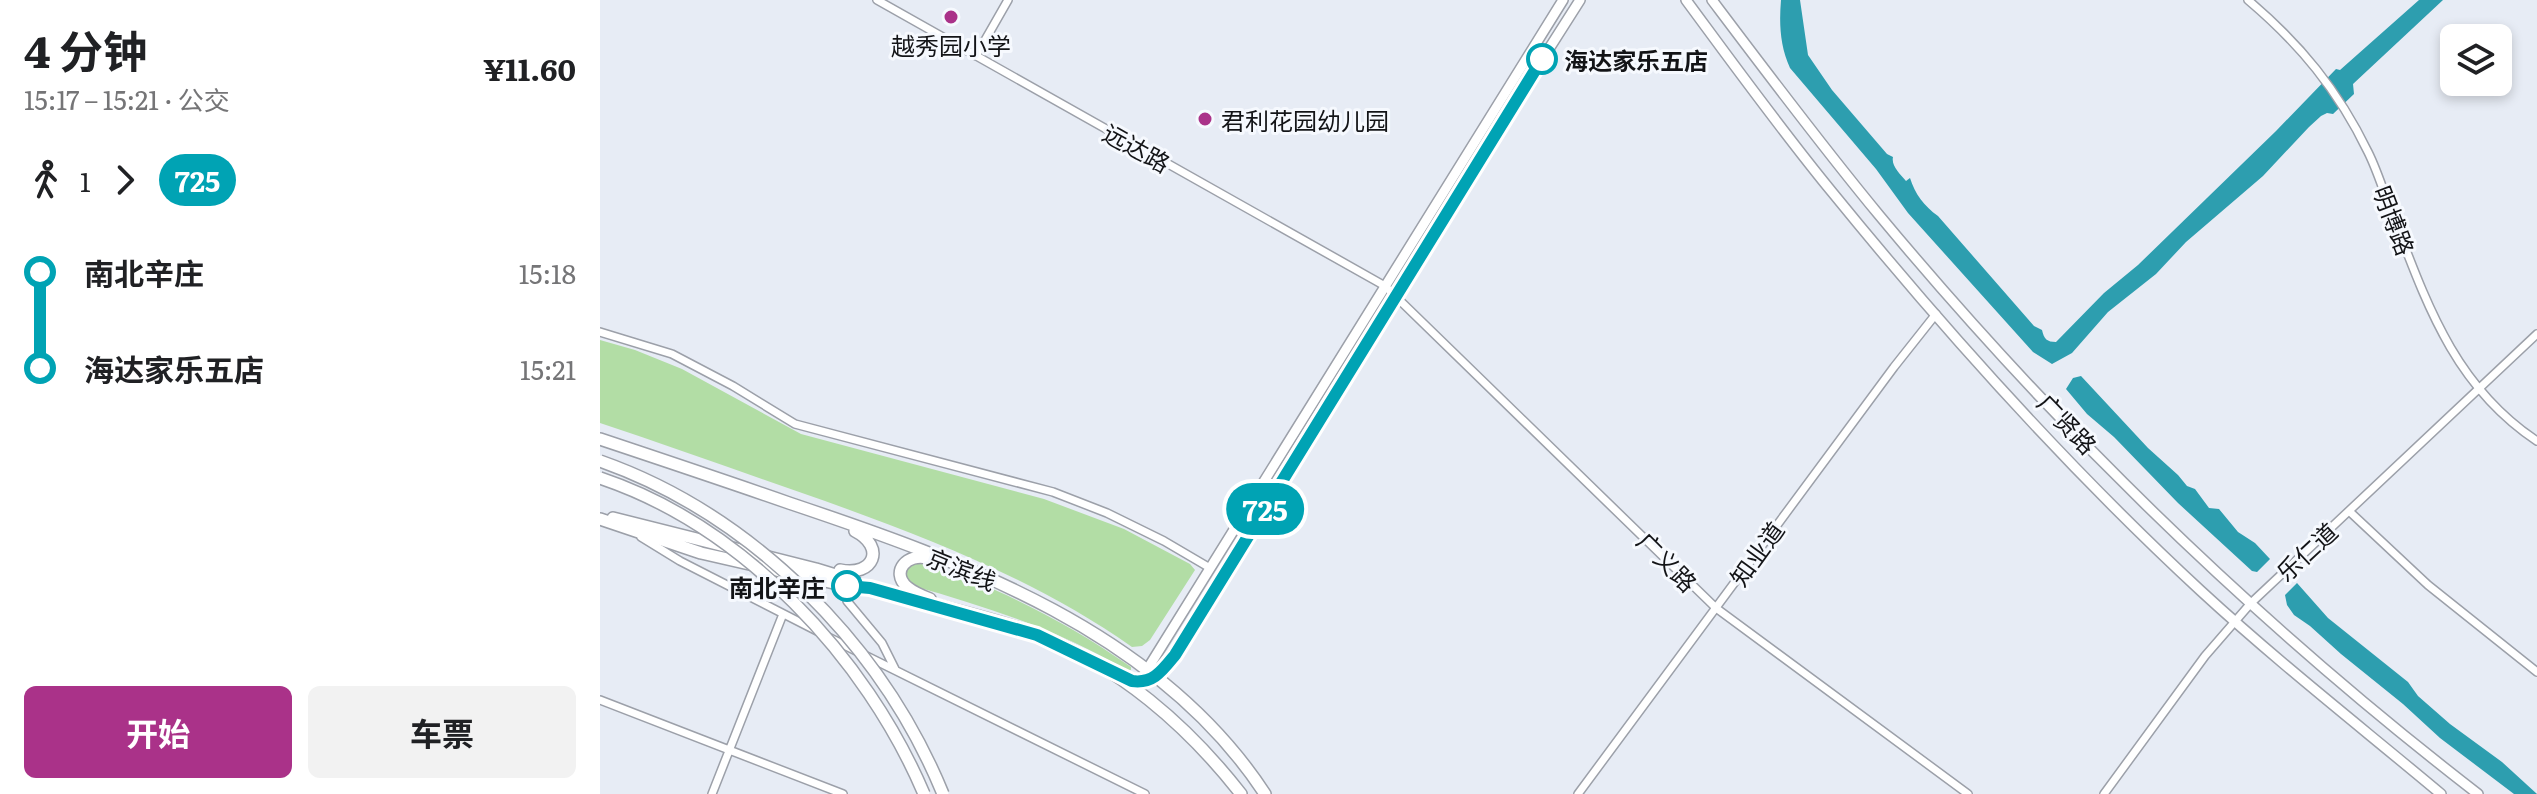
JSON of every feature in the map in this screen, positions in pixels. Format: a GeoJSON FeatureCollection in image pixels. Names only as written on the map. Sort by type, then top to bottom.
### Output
{"type":"FeatureCollection","features":[{"type":"Feature","properties":{"kind":"highway","name":"京滨线"},"geometry":{"type":"LineString","coordinates":[[600,439],[806,508],[981,574],[1050,608],[1154,675],[1207,722],[1265,794]]}},
{"type":"Feature","properties":{"kind":"highway"},"geometry":{"type":"LineString","coordinates":[[600,461],[664,489],[716,520],[754,547],[798,585],[843,632],[888,691],[915,736],[943,794]]}},
{"type":"Feature","properties":{"kind":"highway"},"geometry":{"type":"LineString","coordinates":[[600,478],[635,491],[698,527],[759,572],[795,604],[838,650],[869,691],[898,739],[924,794]]}},
{"type":"Feature","properties":{"kind":"highway"},"geometry":{"type":"LineString","coordinates":[[792,563],[857,573],[872,560],[872,546],[863,535],[806,508]]}},
{"type":"Feature","properties":{"kind":"highway"},"geometry":{"type":"LineString","coordinates":[[600,518],[686,535],[792,563],[870,588]]}},
{"type":"Feature","properties":{"kind":"highway","name":"京滨线"},"geometry":{"type":"LineString","coordinates":[[600,518],[701,553],[847,586],[870,588],[1037,635],[1136,686]]}},
{"type":"Feature","properties":{"kind":"highway"},"geometry":{"type":"LineString","coordinates":[[955,611],[909,589],[901,578],[902,565],[920,556],[981,574]]}},
{"type":"Feature","properties":{"kind":"highway"},"geometry":{"type":"LineString","coordinates":[[1175,655],[1148,681],[1136,686],[1145,698],[1194,738],[1241,794]]}},
{"type":"Feature","properties":{"kind":"main road"},"geometry":{"type":"LineString","coordinates":[[1145,698],[1163,646],[1563,0]]}},
{"type":"Feature","properties":{"kind":"main road"},"geometry":{"type":"LineString","coordinates":[[1175,655],[1580,0]]}},
{"type":"Feature","properties":{"kind":"main road","name":"广贤路"},"geometry":{"type":"LineString","coordinates":[[1686,0],[1831,191],[1936,314],[2083,473],[2235,621],[2441,794]]}},
{"type":"Feature","properties":{"kind":"main road","name":"广贤路"},"geometry":{"type":"LineString","coordinates":[[1712,0],[1832,156],[1963,311],[2033,388],[2158,517],[2251,603],[2478,794]]}},
{"type":"Feature","properties":{"kind":"main road"},"geometry":{"type":"LineString","coordinates":[[1127,655],[1143,657],[1163,646]]}},
{"type":"Feature","properties":{"kind":"street","name":"远达路"},"geometry":{"type":"LineString","coordinates":[[877,0],[1396,295]]}},
{"type":"Feature","properties":{"kind":"street"},"geometry":{"type":"LineString","coordinates":[[976,56],[1008,0]]}},
{"type":"Feature","properties":{"kind":"street","name":"明博路"},"geometry":{"type":"LineString","coordinates":[[2248,0],[2275,23],[2321,73],[2345,109],[2370,154],[2446,344],[2478,390],[2537,441]]}},
{"type":"Feature","properties":{"kind":"street","name":"广义路"},"geometry":{"type":"LineString","coordinates":[[1396,295],[1716,608],[1968,794]]}},
{"type":"Feature","properties":{"kind":"street","name":"知业道"},"geometry":{"type":"LineString","coordinates":[[1578,794],[1936,314]]}},
{"type":"Feature","properties":{"kind":"street"},"geometry":{"type":"LineString","coordinates":[[600,332],[672,354],[795,424],[1053,492],[1107,513],[1210,568]]}},
{"type":"Feature","properties":{"kind":"street","name":"乐仁道"},"geometry":{"type":"LineString","coordinates":[[2104,794],[2205,656],[2251,603],[2537,334]]}},
{"type":"Feature","properties":{"kind":"street"},"geometry":{"type":"LineString","coordinates":[[2349,511],[2428,585],[2537,672]]}},
{"type":"Feature","properties":{"kind":"street"},"geometry":{"type":"LineString","coordinates":[[633,531],[680,561],[783,614],[1130,791],[1145,794]]}},
{"type":"Feature","properties":{"kind":"street"},"geometry":{"type":"LineString","coordinates":[[847,586],[847,601],[882,643],[896,671]]}},
{"type":"Feature","properties":{"kind":"street"},"geometry":{"type":"LineString","coordinates":[[712,794],[783,614]]}},
{"type":"Feature","properties":{"kind":"street"},"geometry":{"type":"LineString","coordinates":[[600,700],[843,794]]}},
{"type":"Feature","properties":{"kind":"green space"},"geometry":{"type":"Polygon","coordinates":[[[600,340],[682,369],[801,434],[1044,499],[1124,529],[1190,564],[1195,570],[1150,640],[1142,646],[1132,647],[1060,602],[945,547],[825,501],[600,423],[600,340]]]}},
{"type":"Feature","properties":{"kind":"green space"},"geometry":{"type":"Polygon","coordinates":[[[925,561],[980,583],[1056,620],[1106,650],[1131,670],[1024,621],[913,586],[906,578],[907,568],[911,563],[925,561]]]}},
{"type":"Feature","properties":{"kind":"water"},"geometry":{"type":"Polygon","coordinates":[[[1781,0],[1800,0],[1808,55],[1832,90],[1887,154],[1893,157],[1896,170],[1906,181],[1910,178],[1924,204],[2034,326],[2042,330],[2046,339],[2056,342],[2276,131],[2336,69],[2340,70],[2419,0],[2443,0],[2353,84],[2354,94],[2333,114],[2321,116],[2263,176],[2186,242],[2156,274],[2108,312],[2072,353],[2052,364],[2033,352],[1908,213],[1876,169],[1790,68],[1781,35],[1781,0]]]}},
{"type":"Feature","properties":{"kind":"water"},"geometry":{"type":"Polygon","coordinates":[[[2081,376],[2148,448],[2187,486],[2195,489],[2209,508],[2219,509],[2238,532],[2255,543],[2270,559],[2257,572],[2252,571],[2178,503],[2114,437],[2087,414],[2066,389],[2073,378],[2081,376]]]}},
{"type":"Feature","properties":{"kind":"water"},"geometry":{"type":"Polygon","coordinates":[[[2297,583],[2328,618],[2408,682],[2418,696],[2450,724],[2502,762],[2537,794],[2514,794],[2440,738],[2294,615],[2285,595],[2297,583]]]}},
{"type":"Feature","properties":{"kind":"bus line","name":"725"},"geometry":{"type":"LineString","coordinates":[[847,586],[870,588],[1013,627],[1077,653],[1132,681],[1148,681],[1156,677],[1175,655],[1542,59]]}},
{"type":"Feature","properties":{"kind":"place","name":"越秀园小学"},"geometry":{"type":"Point","coordinates":[951,17]}},
{"type":"Feature","properties":{"kind":"place","name":"海达家乐五店"},"geometry":{"type":"Point","coordinates":[1542,59]}},
{"type":"Feature","properties":{"kind":"place","name":"君利花园幼儿园"},"geometry":{"type":"Point","coordinates":[1205,119]}},
{"type":"Feature","properties":{"kind":"place","name":"南北辛庄"},"geometry":{"type":"Point","coordinates":[847,586]}}]}
